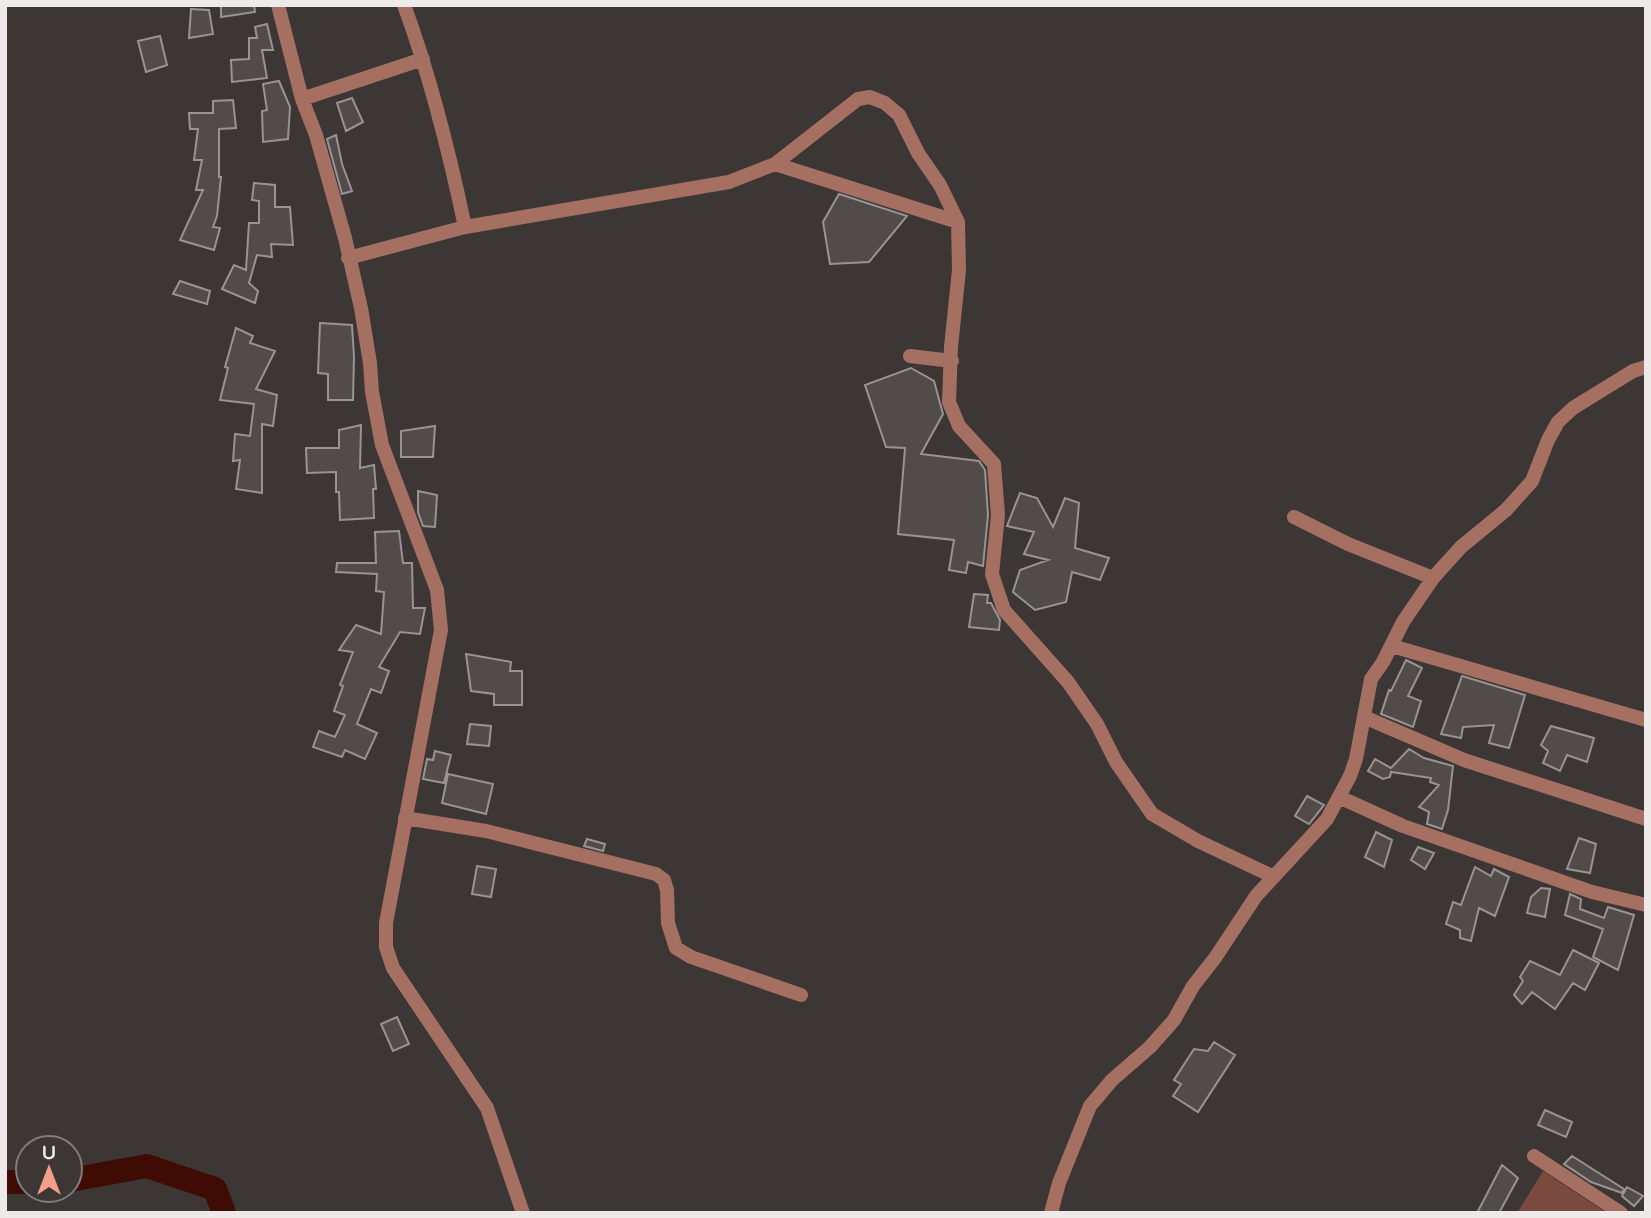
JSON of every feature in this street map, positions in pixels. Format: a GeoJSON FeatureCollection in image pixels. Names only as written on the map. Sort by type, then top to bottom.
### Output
{"type":"FeatureCollection","features":[{"type":"Feature","properties":{"kind":"street"},"geometry":{"type":"LineString","coordinates":[[278,5],[302,99],[319,146],[361,308],[382,445],[437,590],[441,610],[441,631],[386,923],[386,947],[393,968],[487,1108],[523,1213]]}},
{"type":"Feature","properties":{"kind":"street"},"geometry":{"type":"LineString","coordinates":[[404,5],[448,143],[465,227]]}},
{"type":"Feature","properties":{"kind":"street"},"geometry":{"type":"LineString","coordinates":[[302,99],[423,59]]}},
{"type":"Feature","properties":{"kind":"street"},"geometry":{"type":"LineString","coordinates":[[348,258],[465,227],[729,182],[775,164],[858,99],[870,97],[885,103],[899,115],[918,153],[940,185],[958,222],[959,270],[951,346],[949,402],[959,426],[994,464],[998,515],[992,574],[1004,610],[1068,682],[1097,724],[1115,762],[1152,814],[1198,841],[1272,876]]}},
{"type":"Feature","properties":{"kind":"street"},"geometry":{"type":"LineString","coordinates":[[775,164],[958,222]]}},
{"type":"Feature","properties":{"kind":"street"},"geometry":{"type":"LineString","coordinates":[[910,356],[952,361]]}},
{"type":"Feature","properties":{"kind":"street"},"geometry":{"type":"LineString","coordinates":[[1051,1213],[1059,1183],[1090,1106],[1112,1080],[1150,1047],[1174,1020],[1194,986],[1272,876],[1315,833],[1339,797],[1356,759],[1371,679],[1392,646],[1403,622],[1433,578],[1461,547],[1506,510],[1532,481],[1558,422],[1573,408],[1633,371],[1646,367]]}},
{"type":"Feature","properties":{"kind":"street"},"geometry":{"type":"LineString","coordinates":[[1294,517],[1348,544],[1433,578]]}},
{"type":"Feature","properties":{"kind":"street"},"geometry":{"type":"LineString","coordinates":[[1392,646],[1646,720]]}},
{"type":"Feature","properties":{"kind":"street"},"geometry":{"type":"LineString","coordinates":[[1364,717],[1464,760],[1646,819]]}},
{"type":"Feature","properties":{"kind":"street"},"geometry":{"type":"LineString","coordinates":[[1339,797],[1403,826],[1592,892],[1646,905]]}},
{"type":"Feature","properties":{"kind":"street"},"geometry":{"type":"LineString","coordinates":[[405,818],[486,831],[656,874],[664,880],[667,890],[668,923],[676,948],[691,957],[801,995]]}},
{"type":"Feature","properties":{"kind":"street"},"geometry":{"type":"LineString","coordinates":[[1534,1156],[1621,1213]]}},
{"type":"Feature","properties":{"kind":"shaded area"},"geometry":{"type":"Polygon","coordinates":[[[1543,1171],[1607,1213],[1517,1213],[1543,1171]]]}},
{"type":"Feature","properties":{"kind":"building"},"geometry":{"type":"Polygon","coordinates":[[[221,5],[254,5],[255,12],[221,17],[221,5]]]}},
{"type":"Feature","properties":{"kind":"building"},"geometry":{"type":"Polygon","coordinates":[[[191,9],[209,10],[213,34],[189,38],[191,9]]]}},
{"type":"Feature","properties":{"kind":"building"},"geometry":{"type":"Polygon","coordinates":[[[267,24],[273,50],[262,50],[267,78],[232,82],[231,60],[249,59],[249,38],[257,38],[255,27],[267,24]]]}},
{"type":"Feature","properties":{"kind":"building"},"geometry":{"type":"Polygon","coordinates":[[[160,36],[167,65],[146,72],[138,41],[160,36]]]}},
{"type":"Feature","properties":{"kind":"building"},"geometry":{"type":"Polygon","coordinates":[[[279,81],[290,107],[288,139],[263,142],[262,111],[267,110],[263,84],[279,81]]]}},
{"type":"Feature","properties":{"kind":"building"},"geometry":{"type":"Polygon","coordinates":[[[352,98],[363,122],[346,131],[337,103],[352,98]]]}},
{"type":"Feature","properties":{"kind":"building"},"geometry":{"type":"Polygon","coordinates":[[[233,100],[236,128],[219,129],[221,177],[217,216],[213,227],[220,228],[214,250],[180,240],[203,190],[196,190],[202,160],[194,160],[198,129],[190,129],[189,113],[213,113],[213,101],[233,100]]]}},
{"type":"Feature","properties":{"kind":"building"},"geometry":{"type":"Polygon","coordinates":[[[336,135],[342,164],[352,191],[342,194],[327,139],[336,135]]]}},
{"type":"Feature","properties":{"kind":"building"},"geometry":{"type":"Polygon","coordinates":[[[254,183],[275,185],[275,207],[290,207],[293,245],[271,244],[272,257],[257,255],[249,283],[258,291],[255,303],[222,289],[234,265],[246,270],[249,223],[259,223],[259,201],[252,200],[254,183]]]}},
{"type":"Feature","properties":{"kind":"building"},"geometry":{"type":"Polygon","coordinates":[[[839,194],[907,216],[869,262],[830,264],[823,222],[839,194]]]}},
{"type":"Feature","properties":{"kind":"building"},"geometry":{"type":"Polygon","coordinates":[[[180,281],[210,291],[207,304],[173,294],[180,281]]]}},
{"type":"Feature","properties":{"kind":"building"},"geometry":{"type":"Polygon","coordinates":[[[320,323],[352,325],[353,400],[328,400],[328,374],[318,373],[320,323]]]}},
{"type":"Feature","properties":{"kind":"building"},"geometry":{"type":"Polygon","coordinates":[[[236,328],[253,336],[250,343],[275,351],[256,389],[277,395],[273,426],[262,424],[262,493],[236,489],[240,460],[233,461],[235,434],[250,436],[254,404],[220,400],[228,368],[225,367],[236,328]]]}},
{"type":"Feature","properties":{"kind":"building"},"geometry":{"type":"Polygon","coordinates":[[[911,368],[934,381],[943,414],[921,454],[979,461],[985,470],[988,515],[983,566],[968,562],[966,573],[949,570],[954,540],[898,534],[905,448],[886,447],[865,385],[911,368]]]}},
{"type":"Feature","properties":{"kind":"building"},"geometry":{"type":"Polygon","coordinates":[[[361,425],[360,468],[374,465],[374,518],[340,520],[336,472],[307,473],[306,448],[339,448],[339,430],[361,425]]]}},
{"type":"Feature","properties":{"kind":"building"},"geometry":{"type":"Polygon","coordinates":[[[435,426],[433,457],[401,457],[401,431],[435,426]]]}},
{"type":"Feature","properties":{"kind":"building"},"geometry":{"type":"Polygon","coordinates":[[[418,491],[437,495],[435,527],[423,526],[418,512],[418,491]]]}},
{"type":"Feature","properties":{"kind":"building"},"geometry":{"type":"Polygon","coordinates":[[[1020,493],[1037,498],[1053,527],[1065,498],[1079,503],[1075,548],[1109,558],[1100,580],[1072,572],[1066,602],[1035,610],[1013,592],[1020,570],[1048,560],[1024,554],[1034,532],[1007,526],[1020,493]]]}},
{"type":"Feature","properties":{"kind":"building"},"geometry":{"type":"Polygon","coordinates":[[[399,531],[403,563],[412,563],[413,608],[425,608],[420,634],[400,632],[379,667],[389,671],[381,693],[371,689],[357,724],[377,733],[365,759],[345,750],[342,757],[313,747],[319,731],[335,737],[345,715],[334,711],[343,686],[340,685],[353,652],[339,650],[356,625],[381,634],[384,592],[376,591],[377,574],[336,572],[337,563],[376,563],[375,532],[399,531]]]}},
{"type":"Feature","properties":{"kind":"building"},"geometry":{"type":"Polygon","coordinates":[[[974,594],[988,595],[987,603],[991,603],[1000,620],[999,630],[969,627],[974,594]]]}},
{"type":"Feature","properties":{"kind":"building"},"geometry":{"type":"Polygon","coordinates":[[[466,654],[511,662],[510,671],[522,671],[522,705],[494,705],[494,694],[471,691],[466,654]]]}},
{"type":"Feature","properties":{"kind":"building"},"geometry":{"type":"Polygon","coordinates":[[[1406,660],[1422,668],[1408,696],[1421,701],[1413,727],[1381,714],[1389,690],[1391,691],[1406,660]]]}},
{"type":"Feature","properties":{"kind":"building"},"geometry":{"type":"Polygon","coordinates":[[[1462,676],[1525,695],[1509,748],[1489,743],[1494,725],[1463,727],[1461,738],[1441,734],[1462,676]]]}},
{"type":"Feature","properties":{"kind":"building"},"geometry":{"type":"Polygon","coordinates":[[[470,724],[491,726],[489,746],[467,744],[470,724]]]}},
{"type":"Feature","properties":{"kind":"building"},"geometry":{"type":"Polygon","coordinates":[[[1551,726],[1594,738],[1587,762],[1567,755],[1560,771],[1543,763],[1548,751],[1541,745],[1551,726]]]}},
{"type":"Feature","properties":{"kind":"building"},"geometry":{"type":"Polygon","coordinates":[[[1409,749],[1424,758],[1453,766],[1448,810],[1442,829],[1427,824],[1429,812],[1419,807],[1439,785],[1430,782],[1431,778],[1391,772],[1390,777],[1383,779],[1368,771],[1375,759],[1391,768],[1409,749]]]}},
{"type":"Feature","properties":{"kind":"building"},"geometry":{"type":"Polygon","coordinates":[[[435,751],[451,755],[444,783],[423,779],[427,759],[433,760],[435,751]]]}},
{"type":"Feature","properties":{"kind":"building"},"geometry":{"type":"Polygon","coordinates":[[[448,774],[493,784],[486,814],[442,803],[448,774]]]}},
{"type":"Feature","properties":{"kind":"building"},"geometry":{"type":"Polygon","coordinates":[[[1307,796],[1324,805],[1309,824],[1295,816],[1307,796]]]}},
{"type":"Feature","properties":{"kind":"building"},"geometry":{"type":"Polygon","coordinates":[[[1376,832],[1392,840],[1384,867],[1365,857],[1376,832]]]}},
{"type":"Feature","properties":{"kind":"building"},"geometry":{"type":"Polygon","coordinates":[[[1579,838],[1596,844],[1590,873],[1567,869],[1579,838]]]}},
{"type":"Feature","properties":{"kind":"building"},"geometry":{"type":"Polygon","coordinates":[[[587,839],[605,844],[603,851],[584,846],[587,839]]]}},
{"type":"Feature","properties":{"kind":"building"},"geometry":{"type":"Polygon","coordinates":[[[1418,847],[1434,853],[1425,869],[1411,860],[1418,847]]]}},
{"type":"Feature","properties":{"kind":"building"},"geometry":{"type":"Polygon","coordinates":[[[477,866],[496,869],[491,897],[472,894],[477,866]]]}},
{"type":"Feature","properties":{"kind":"building"},"geometry":{"type":"Polygon","coordinates":[[[1475,867],[1491,876],[1494,869],[1509,877],[1495,916],[1479,908],[1471,941],[1460,938],[1460,930],[1446,924],[1453,902],[1461,905],[1475,867]]]}},
{"type":"Feature","properties":{"kind":"building"},"geometry":{"type":"Polygon","coordinates":[[[1541,888],[1550,889],[1545,917],[1527,913],[1531,897],[1541,888]]]}},
{"type":"Feature","properties":{"kind":"building"},"geometry":{"type":"Polygon","coordinates":[[[1570,894],[1581,899],[1580,909],[1604,918],[1608,907],[1634,915],[1618,970],[1593,957],[1603,929],[1565,915],[1570,894]]]}},
{"type":"Feature","properties":{"kind":"building"},"geometry":{"type":"Polygon","coordinates":[[[1573,950],[1599,963],[1585,990],[1573,983],[1555,1009],[1532,992],[1522,1004],[1514,995],[1523,981],[1520,977],[1530,961],[1560,975],[1573,950]]]}},
{"type":"Feature","properties":{"kind":"building"},"geometry":{"type":"Polygon","coordinates":[[[397,1017],[409,1044],[393,1051],[381,1024],[397,1017]]]}},
{"type":"Feature","properties":{"kind":"building"},"geometry":{"type":"Polygon","coordinates":[[[1214,1042],[1235,1055],[1198,1112],[1173,1096],[1181,1084],[1174,1080],[1194,1049],[1208,1051],[1214,1042]]]}},
{"type":"Feature","properties":{"kind":"building"},"geometry":{"type":"Polygon","coordinates":[[[1545,1110],[1572,1122],[1566,1137],[1538,1125],[1545,1110]]]}},
{"type":"Feature","properties":{"kind":"building"},"geometry":{"type":"Polygon","coordinates":[[[1572,1156],[1624,1189],[1622,1193],[1591,1182],[1564,1164],[1572,1156]]]}},
{"type":"Feature","properties":{"kind":"building"},"geometry":{"type":"Polygon","coordinates":[[[1502,1165],[1518,1178],[1499,1213],[1477,1213],[1502,1165]]]}},
{"type":"Feature","properties":{"kind":"building"},"geometry":{"type":"Polygon","coordinates":[[[1627,1187],[1643,1196],[1634,1206],[1622,1196],[1627,1187]]]}},
{"type":"Feature","properties":{"kind":"waterway"},"geometry":{"type":"LineString","coordinates":[[84,1177],[147,1166],[215,1189],[224,1213]]}},
{"type":"Feature","properties":{"kind":"waterway"},"geometry":{"type":"LineString","coordinates":[[5,1182],[14,1182]]}}]}
